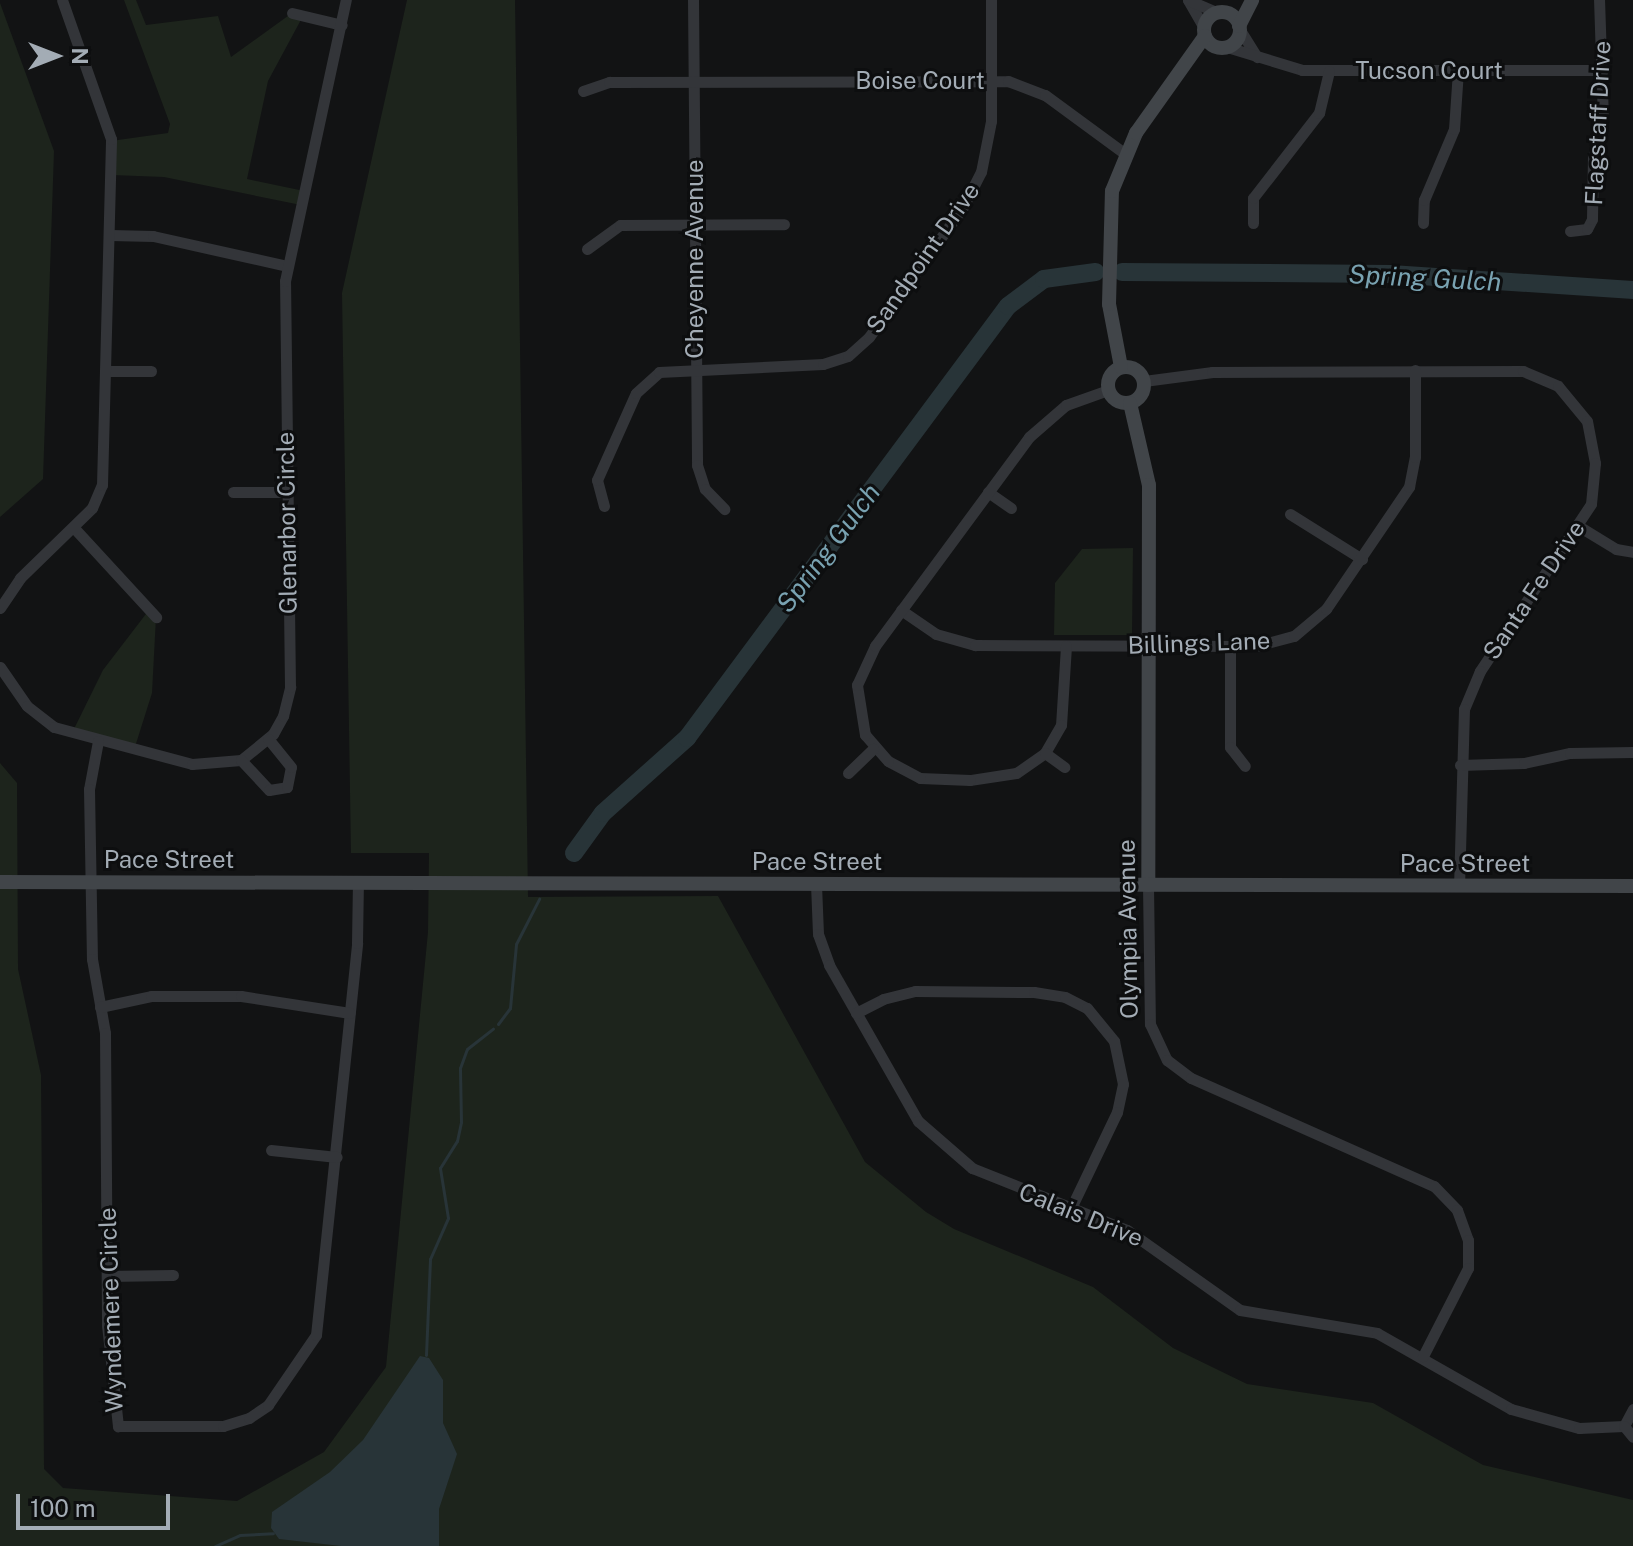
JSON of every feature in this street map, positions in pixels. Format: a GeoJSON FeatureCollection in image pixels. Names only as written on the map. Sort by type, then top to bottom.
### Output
{"type":"FeatureCollection","features":[{"type":"Feature","properties":{"kind":"main road"},"geometry":{"type":"LineString","coordinates":[[1121,367],[1109,304],[1109,233],[1112,191],[1124,153],[1179,79],[1204,32],[1220,12],[1242,0]]}},
{"type":"Feature","properties":{"kind":"main road"},"geometry":{"type":"LineString","coordinates":[[1179,79],[1224,47],[1240,28],[1252,0]]}},
{"type":"Feature","properties":{"kind":"main road"},"geometry":{"type":"LineString","coordinates":[[1220,12],[1240,28]]}},
{"type":"Feature","properties":{"kind":"main road"},"geometry":{"type":"LineString","coordinates":[[1204,32],[1224,47]]}},
{"type":"Feature","properties":{"kind":"main road"},"geometry":{"type":"LineString","coordinates":[[1121,367],[1136,370],[1144,381],[1140,396],[1130,403],[1119,402],[1108,390],[1111,374],[1121,367]]}},
{"type":"Feature","properties":{"kind":"main road","name":"Olympia Avenue"},"geometry":{"type":"LineString","coordinates":[[1130,403],[1148,473],[1148,885]]}},
{"type":"Feature","properties":{"kind":"main road","name":"Pace Street"},"geometry":{"type":"LineString","coordinates":[[0,882],[1633,886]]}},
{"type":"Feature","properties":{"kind":"street"},"geometry":{"type":"LineString","coordinates":[[0,608],[20,578],[75,529],[92,508],[102,485],[111,139],[62,0]]}},
{"type":"Feature","properties":{"kind":"street","name":"Glenarbor Circle"},"geometry":{"type":"LineString","coordinates":[[241,760],[268,739],[283,716],[290,687],[287,266],[346,0]]}},
{"type":"Feature","properties":{"kind":"street","name":"Cheyenne Avenue"},"geometry":{"type":"LineString","coordinates":[[693,0],[698,474],[724,509]]}},
{"type":"Feature","properties":{"kind":"street","name":"Sandpoint Drive"},"geometry":{"type":"LineString","coordinates":[[604,506],[597,480],[636,393],[659,372],[696,367],[816,365],[842,359],[862,344],[972,193],[988,148],[991,0]]}},
{"type":"Feature","properties":{"kind":"street"},"geometry":{"type":"LineString","coordinates":[[1204,32],[1188,0],[1220,12]]}},
{"type":"Feature","properties":{"kind":"street","name":"Flagstaff Drive"},"geometry":{"type":"LineString","coordinates":[[1570,231],[1587,229],[1592,219],[1603,70],[1599,0]]}},
{"type":"Feature","properties":{"kind":"street"},"geometry":{"type":"LineString","coordinates":[[292,13],[342,25]]}},
{"type":"Feature","properties":{"kind":"street"},"geometry":{"type":"LineString","coordinates":[[1240,28],[1257,57]]}},
{"type":"Feature","properties":{"kind":"street","name":"Tucson Court"},"geometry":{"type":"LineString","coordinates":[[1224,47],[1286,67],[1329,71],[1603,70]]}},
{"type":"Feature","properties":{"kind":"street"},"geometry":{"type":"LineString","coordinates":[[1423,223],[1424,200],[1454,129],[1458,70]]}},
{"type":"Feature","properties":{"kind":"street"},"geometry":{"type":"LineString","coordinates":[[1253,223],[1253,198],[1319,113],[1329,71]]}},
{"type":"Feature","properties":{"kind":"street","name":"Boise Court"},"geometry":{"type":"LineString","coordinates":[[583,91],[609,82],[991,80],[1028,86],[1045,95],[1124,153]]}},
{"type":"Feature","properties":{"kind":"street"},"geometry":{"type":"LineString","coordinates":[[587,249],[620,225],[784,224]]}},
{"type":"Feature","properties":{"kind":"street"},"geometry":{"type":"LineString","coordinates":[[110,235],[153,236],[287,266]]}},
{"type":"Feature","properties":{"kind":"street","name":"Billings Lane"},"geometry":{"type":"LineString","coordinates":[[901,610],[955,642],[1230,646],[1275,643],[1304,630],[1326,609],[1409,487],[1415,457],[1415,370]]}},
{"type":"Feature","properties":{"kind":"street"},"geometry":{"type":"LineString","coordinates":[[106,371],[151,371]]}},
{"type":"Feature","properties":{"kind":"street","name":"Santa Fe Drive"},"geometry":{"type":"LineString","coordinates":[[1144,381],[1212,372],[1523,371],[1558,386],[1574,401],[1593,437],[1595,463],[1591,504],[1580,527],[1472,686],[1461,731],[1459,886]]}},
{"type":"Feature","properties":{"kind":"street"},"geometry":{"type":"LineString","coordinates":[[1066,646],[1064,716],[1045,753],[1006,777],[956,780],[906,773],[873,749],[860,721],[857,685],[867,657],[988,492],[1045,420],[1066,405],[1108,390]]}},
{"type":"Feature","properties":{"kind":"street"},"geometry":{"type":"LineString","coordinates":[[233,492],[287,492]]}},
{"type":"Feature","properties":{"kind":"street"},"geometry":{"type":"LineString","coordinates":[[988,492],[1011,508]]}},
{"type":"Feature","properties":{"kind":"street"},"geometry":{"type":"LineString","coordinates":[[1290,514],[1362,559]]}},
{"type":"Feature","properties":{"kind":"street"},"geometry":{"type":"LineString","coordinates":[[1580,527],[1616,549],[1633,552]]}},
{"type":"Feature","properties":{"kind":"street"},"geometry":{"type":"LineString","coordinates":[[75,529],[156,617]]}},
{"type":"Feature","properties":{"kind":"street"},"geometry":{"type":"LineString","coordinates":[[1230,646],[1230,747],[1245,766]]}},
{"type":"Feature","properties":{"kind":"street"},"geometry":{"type":"LineString","coordinates":[[0,667],[40,718],[98,741],[192,764],[241,760],[269,790],[287,787],[291,767],[268,739]]}},
{"type":"Feature","properties":{"kind":"street","name":"Wyndemere Circle"},"geometry":{"type":"LineString","coordinates":[[98,741],[89,789],[92,972],[105,1033],[107,1276],[116,1425],[223,1426],[249,1418],[268,1405],[319,1328],[350,1013],[358,882]]}},
{"type":"Feature","properties":{"kind":"street"},"geometry":{"type":"LineString","coordinates":[[848,773],[873,749]]}},
{"type":"Feature","properties":{"kind":"street"},"geometry":{"type":"LineString","coordinates":[[1460,765],[1524,763],[1570,753],[1633,752]]}},
{"type":"Feature","properties":{"kind":"street"},"geometry":{"type":"LineString","coordinates":[[1045,753],[1064,767]]}},
{"type":"Feature","properties":{"kind":"street","name":"Calais Drive"},"geometry":{"type":"LineString","coordinates":[[816,884],[818,934],[856,1013],[918,1121],[943,1148],[995,1181],[1071,1208],[1153,1244],[1205,1289],[1240,1310],[1377,1333],[1423,1356],[1511,1409],[1579,1428],[1624,1426]]}},
{"type":"Feature","properties":{"kind":"street","name":"Olympia Avenue"},"geometry":{"type":"LineString","coordinates":[[1148,885],[1150,1024],[1167,1060],[1191,1078],[1434,1186],[1457,1210],[1468,1240],[1468,1268],[1423,1356]]}},
{"type":"Feature","properties":{"kind":"street"},"geometry":{"type":"LineString","coordinates":[[856,1013],[883,999],[915,991],[1034,992],[1065,997],[1087,1008],[1114,1041],[1123,1089],[1071,1208]]}},
{"type":"Feature","properties":{"kind":"street"},"geometry":{"type":"LineString","coordinates":[[100,1007],[151,996],[241,996],[350,1013]]}},
{"type":"Feature","properties":{"kind":"street"},"geometry":{"type":"LineString","coordinates":[[271,1150],[337,1157]]}},
{"type":"Feature","properties":{"kind":"street"},"geometry":{"type":"LineString","coordinates":[[107,1276],[173,1275]]}},
{"type":"Feature","properties":{"kind":"street"},"geometry":{"type":"LineString","coordinates":[[1633,1409],[1624,1426],[1633,1437]]}},
{"type":"Feature","properties":{"kind":"shaded area"},"geometry":{"type":"Polygon","coordinates":[[[124,0],[136,0],[146,25],[218,16],[231,57],[292,13],[303,16],[268,81],[247,179],[304,191],[301,205],[164,177],[112,175],[111,141],[168,133],[170,124],[124,0]]]}},
{"type":"Feature","properties":{"kind":"shaded area"},"geometry":{"type":"Polygon","coordinates":[[[407,0],[515,0],[528,897],[718,896],[865,1162],[926,1212],[954,1229],[1093,1287],[1173,1348],[1247,1384],[1373,1403],[1483,1465],[1633,1500],[1633,1546],[0,1546],[0,763],[17,783],[18,969],[41,1075],[44,1469],[63,1488],[237,1501],[324,1452],[386,1367],[428,932],[429,853],[351,853],[342,293],[407,0]]]}},
{"type":"Feature","properties":{"kind":"shaded area"},"geometry":{"type":"Polygon","coordinates":[[[0,3],[54,151],[43,479],[0,517],[0,3]]]}},
{"type":"Feature","properties":{"kind":"shaded area"},"geometry":{"type":"Polygon","coordinates":[[[1133,548],[1132,635],[1054,635],[1055,583],[1082,549],[1133,548]]]}},
{"type":"Feature","properties":{"kind":"shaded area"},"geometry":{"type":"Polygon","coordinates":[[[149,610],[156,617],[152,693],[134,750],[72,733],[103,670],[149,610]]]}},
{"type":"Feature","properties":{"kind":"shaded area"},"geometry":{"type":"Polygon","coordinates":[[[420,1356],[429,1358],[443,1380],[443,1423],[457,1454],[439,1509],[439,1546],[341,1546],[279,1539],[271,1528],[272,1512],[330,1472],[363,1440],[420,1356]]]}},
{"type":"Feature","properties":{"kind":"waterway","name":"Spring Gulch"},"geometry":{"type":"LineString","coordinates":[[574,853],[603,813],[687,738],[1008,306],[1044,279],[1096,272]]}},
{"type":"Feature","properties":{"kind":"waterway","name":"Spring Gulch"},"geometry":{"type":"LineString","coordinates":[[1122,272],[1391,274],[1633,290]]}},
{"type":"Feature","properties":{"kind":"waterway"},"geometry":{"type":"LineString","coordinates":[[498,1024],[510,1008],[516,944],[539,899]]}},
{"type":"Feature","properties":{"kind":"waterway"},"geometry":{"type":"LineString","coordinates":[[426,1355],[430,1259],[448,1218],[440,1168],[457,1141],[461,1122],[460,1068],[467,1049],[493,1029]]}},
{"type":"Feature","properties":{"kind":"waterway"},"geometry":{"type":"LineString","coordinates":[[215,1546],[240,1535],[273,1533]]}}]}
